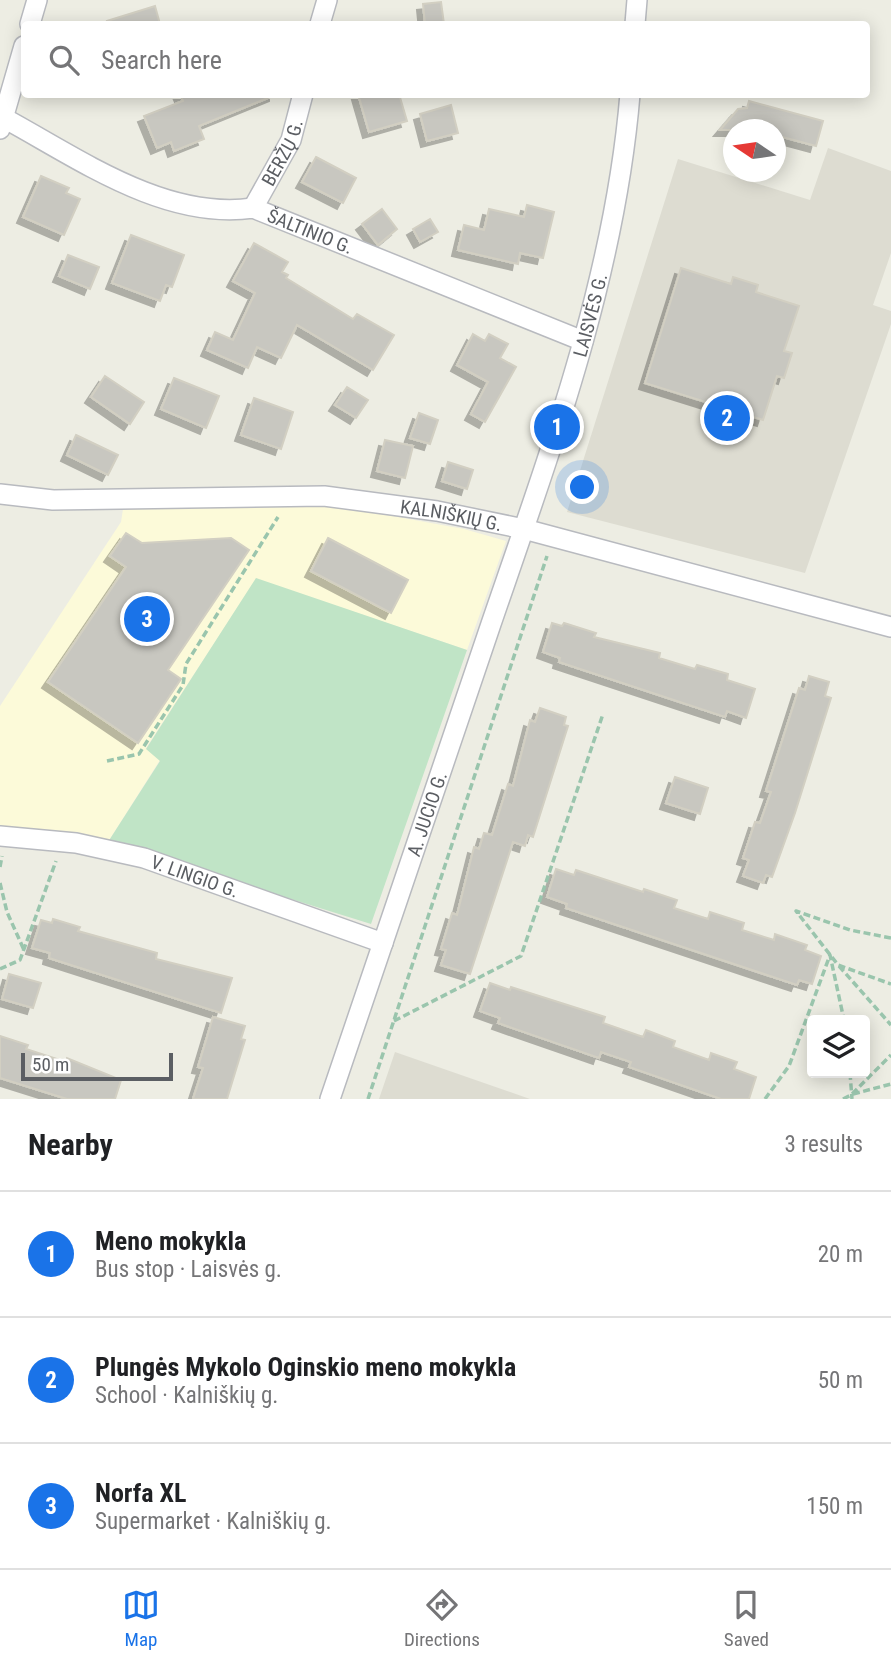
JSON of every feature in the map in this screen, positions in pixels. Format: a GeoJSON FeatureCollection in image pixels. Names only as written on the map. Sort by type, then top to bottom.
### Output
{"type":"FeatureCollection","features":[{"type":"Feature","properties":{"kind":"street"},"geometry":{"type":"LineString","coordinates":[[31,21],[37,0]]}},
{"type":"Feature","properties":{"kind":"street"},"geometry":{"type":"LineString","coordinates":[[321,21],[327,0]]}},
{"type":"Feature","properties":{"kind":"street"},"geometry":{"type":"LineString","coordinates":[[635,21],[637,0]]}},
{"type":"Feature","properties":{"kind":"street"},"geometry":{"type":"LineString","coordinates":[[1,121],[21,56]]}},
{"type":"Feature","properties":{"kind":"street","name":"BERŽŲ G."},"geometry":{"type":"LineString","coordinates":[[253,208],[292,140],[302,98]]}},
{"type":"Feature","properties":{"kind":"street","name":"LAISVĖS G."},"geometry":{"type":"LineString","coordinates":[[524,530],[583,341],[614,220],[630,98]]}},
{"type":"Feature","properties":{"kind":"street","name":"ŠALTINIO G."},"geometry":{"type":"LineString","coordinates":[[1,121],[145,192],[198,207],[231,211],[253,208],[583,341]]}},
{"type":"Feature","properties":{"kind":"street","name":"KALNIŠKIŲ G."},"geometry":{"type":"LineString","coordinates":[[0,494],[53,500],[324,496],[427,510],[553,537],[891,627]]}},
{"type":"Feature","properties":{"kind":"street","name":"A. JUCIO G."},"geometry":{"type":"LineString","coordinates":[[330,1099],[524,530]]}},
{"type":"Feature","properties":{"kind":"street","name":"V. LINGIO G."},"geometry":{"type":"LineString","coordinates":[[0,836],[63,842],[144,858],[383,943]]}},
{"type":"Feature","properties":{"kind":"path"},"geometry":{"type":"LineString","coordinates":[[107,761],[139,754],[183,685],[186,664],[281,513],[286,496]]}},
{"type":"Feature","properties":{"kind":"path"},"geometry":{"type":"LineString","coordinates":[[368,1099],[553,537]]}},
{"type":"Feature","properties":{"kind":"path"},"geometry":{"type":"LineString","coordinates":[[394,1021],[521,956],[603,715]]}},
{"type":"Feature","properties":{"kind":"path"},"geometry":{"type":"LineString","coordinates":[[0,970],[20,960],[63,842]]}},
{"type":"Feature","properties":{"kind":"path"},"geometry":{"type":"LineString","coordinates":[[0,883],[7,912],[24,950]]}},
{"type":"Feature","properties":{"kind":"path"},"geometry":{"type":"LineString","coordinates":[[891,938],[850,930],[796,911],[838,965],[891,1025]]}},
{"type":"Feature","properties":{"kind":"path"},"geometry":{"type":"LineString","coordinates":[[830,955],[843,1015]]}},
{"type":"Feature","properties":{"kind":"path"},"geometry":{"type":"LineString","coordinates":[[765,1099],[789,1066],[830,955]]}},
{"type":"Feature","properties":{"kind":"path"},"geometry":{"type":"LineString","coordinates":[[838,965],[891,984]]}},
{"type":"Feature","properties":{"kind":"path"},"geometry":{"type":"LineString","coordinates":[[852,1097],[891,1055]]}},
{"type":"Feature","properties":{"kind":"path"},"geometry":{"type":"LineString","coordinates":[[850,1078],[852,1097]]}},
{"type":"Feature","properties":{"kind":"path"},"geometry":{"type":"LineString","coordinates":[[843,1099],[891,1084]]}},
{"type":"Feature","properties":{"kind":"shaded area"},"geometry":{"type":"Polygon","coordinates":[[[828,148],[891,171],[891,253],[873,305],[891,311],[891,324],[805,573],[567,512],[678,159],[723,173],[723,182],[752,182],[810,200],[828,148]]]}},
{"type":"Feature","properties":{"kind":"shaded area"},"geometry":{"type":"Polygon","coordinates":[[[230,504],[337,506],[464,529],[506,541],[467,650],[256,579],[146,748],[160,760],[108,842],[0,830],[0,706],[121,522],[123,509],[230,504]]]}},
{"type":"Feature","properties":{"kind":"shaded area"},"geometry":{"type":"Polygon","coordinates":[[[395,1052],[530,1099],[379,1099],[395,1052]]]}},
{"type":"Feature","properties":{"kind":"green space"},"geometry":{"type":"Polygon","coordinates":[[[256,578],[467,650],[371,924],[108,842],[160,761],[146,749],[256,578]]]}},
{"type":"Feature","properties":{"kind":"building"},"geometry":{"type":"Polygon","coordinates":[[[441,2],[444,21],[425,21],[423,4],[441,2]]]}},
{"type":"Feature","properties":{"kind":"building"},"geometry":{"type":"Polygon","coordinates":[[[155,6],[159,21],[107,21],[155,6]]]}},
{"type":"Feature","properties":{"kind":"building"},"geometry":{"type":"Polygon","coordinates":[[[182,98],[268,98],[199,126],[204,139],[174,151],[171,142],[157,148],[144,116],[183,101],[182,98]]]}},
{"type":"Feature","properties":{"kind":"building"},"geometry":{"type":"Polygon","coordinates":[[[359,98],[400,98],[407,121],[369,132],[359,98]]]}},
{"type":"Feature","properties":{"kind":"building"},"geometry":{"type":"Polygon","coordinates":[[[749,101],[823,121],[816,146],[786,138],[786,119],[729,119],[738,109],[747,108],[749,101]]]}},
{"type":"Feature","properties":{"kind":"building"},"geometry":{"type":"Polygon","coordinates":[[[451,105],[458,133],[427,141],[420,114],[451,105]]]}},
{"type":"Feature","properties":{"kind":"building"},"geometry":{"type":"Polygon","coordinates":[[[316,157],[356,178],[343,203],[302,182],[316,157]]]}},
{"type":"Feature","properties":{"kind":"building"},"geometry":{"type":"Polygon","coordinates":[[[41,176],[69,188],[66,193],[80,199],[64,235],[23,217],[41,176]]]}},
{"type":"Feature","properties":{"kind":"building"},"geometry":{"type":"Polygon","coordinates":[[[527,205],[554,212],[543,258],[520,253],[518,264],[458,250],[464,225],[484,230],[489,209],[524,217],[527,205]]]}},
{"type":"Feature","properties":{"kind":"building"},"geometry":{"type":"Polygon","coordinates":[[[382,209],[397,229],[378,245],[362,224],[382,209]]]}},
{"type":"Feature","properties":{"kind":"building"},"geometry":{"type":"Polygon","coordinates":[[[430,219],[438,232],[420,242],[413,229],[430,219]]]}},
{"type":"Feature","properties":{"kind":"building"},"geometry":{"type":"Polygon","coordinates":[[[131,235],[184,255],[172,287],[166,285],[160,301],[112,283],[131,235]]]}},
{"type":"Feature","properties":{"kind":"building"},"geometry":{"type":"Polygon","coordinates":[[[254,243],[288,262],[282,272],[288,275],[286,278],[353,319],[357,314],[394,335],[373,370],[297,325],[281,358],[257,347],[248,368],[207,350],[215,332],[233,340],[255,293],[233,281],[254,243]]]}},
{"type":"Feature","properties":{"kind":"building"},"geometry":{"type":"Polygon","coordinates":[[[68,255],[99,267],[90,289],[59,276],[68,255]]]}},
{"type":"Feature","properties":{"kind":"building"},"geometry":{"type":"Polygon","coordinates":[[[681,268],[731,284],[733,277],[758,285],[756,292],[799,306],[784,351],[792,353],[784,378],[777,376],[763,420],[645,383],[681,268]]]}},
{"type":"Feature","properties":{"kind":"building"},"geometry":{"type":"Polygon","coordinates":[[[473,334],[485,341],[489,334],[508,344],[500,358],[516,367],[485,422],[471,414],[488,382],[457,365],[473,334]]]}},
{"type":"Feature","properties":{"kind":"building"},"geometry":{"type":"Polygon","coordinates":[[[105,376],[144,402],[130,424],[91,397],[105,376]]]}},
{"type":"Feature","properties":{"kind":"building"},"geometry":{"type":"Polygon","coordinates":[[[174,378],[219,396],[206,428],[161,409],[174,378]]]}},
{"type":"Feature","properties":{"kind":"building"},"geometry":{"type":"Polygon","coordinates":[[[347,387],[368,400],[356,418],[335,405],[347,387]]]}},
{"type":"Feature","properties":{"kind":"building"},"geometry":{"type":"Polygon","coordinates":[[[254,398],[293,412],[281,449],[241,435],[254,398]]]}},
{"type":"Feature","properties":{"kind":"building"},"geometry":{"type":"Polygon","coordinates":[[[419,413],[438,420],[430,444],[410,438],[419,413]]]}},
{"type":"Feature","properties":{"kind":"building"},"geometry":{"type":"Polygon","coordinates":[[[76,435],[118,455],[108,475],[67,455],[76,435]]]}},
{"type":"Feature","properties":{"kind":"building"},"geometry":{"type":"Polygon","coordinates":[[[385,440],[413,446],[405,478],[377,471],[385,440]]]}},
{"type":"Feature","properties":{"kind":"building"},"geometry":{"type":"Polygon","coordinates":[[[448,462],[473,470],[467,489],[442,481],[448,462]]]}},
{"type":"Feature","properties":{"kind":"building"},"geometry":{"type":"Polygon","coordinates":[[[126,533],[142,543],[231,538],[249,550],[168,670],[181,679],[138,743],[48,682],[126,567],[110,556],[126,533]]]}},
{"type":"Feature","properties":{"kind":"building"},"geometry":{"type":"Polygon","coordinates":[[[328,538],[408,580],[391,613],[311,571],[328,538]]]}},
{"type":"Feature","properties":{"kind":"building"},"geometry":{"type":"Polygon","coordinates":[[[552,623],[562,626],[564,623],[596,633],[594,637],[660,653],[659,658],[695,669],[697,665],[728,674],[727,680],[755,689],[746,718],[727,711],[725,717],[559,662],[560,658],[543,652],[552,623]]]}},
{"type":"Feature","properties":{"kind":"building"},"geometry":{"type":"Polygon","coordinates":[[[809,676],[829,682],[825,696],[831,698],[772,877],[766,875],[763,883],[743,876],[749,860],[743,858],[755,822],[760,823],[771,792],[766,791],[799,688],[805,690],[809,676]]]}},
{"type":"Feature","properties":{"kind":"building"},"geometry":{"type":"Polygon","coordinates":[[[540,708],[566,717],[564,725],[568,726],[533,837],[528,835],[525,846],[513,842],[470,974],[441,965],[446,950],[441,949],[452,913],[457,915],[474,847],[479,849],[484,833],[492,835],[508,784],[513,786],[530,720],[535,722],[540,708]]]}},
{"type":"Feature","properties":{"kind":"building"},"geometry":{"type":"Polygon","coordinates":[[[675,777],[708,788],[700,814],[666,803],[675,777]]]}},
{"type":"Feature","properties":{"kind":"building"},"geometry":{"type":"Polygon","coordinates":[[[556,869],[574,875],[576,870],[643,892],[644,889],[677,900],[674,908],[708,919],[710,912],[744,923],[742,930],[774,940],[775,934],[807,945],[805,950],[821,956],[812,984],[799,980],[797,985],[566,908],[567,904],[547,897],[556,869]]]}},
{"type":"Feature","properties":{"kind":"building"},"geometry":{"type":"Polygon","coordinates":[[[53,919],[80,927],[78,931],[157,953],[156,959],[232,978],[221,1013],[49,958],[50,953],[32,948],[41,920],[52,923],[53,919]]]}},
{"type":"Feature","properties":{"kind":"building"},"geometry":{"type":"Polygon","coordinates":[[[9,974],[41,983],[33,1008],[2,999],[9,974]]]}},
{"type":"Feature","properties":{"kind":"building"},"geometry":{"type":"Polygon","coordinates":[[[490,983],[510,990],[511,987],[605,1017],[603,1023],[643,1037],[646,1030],[675,1041],[673,1047],[709,1060],[711,1053],[737,1062],[734,1069],[756,1077],[749,1099],[721,1099],[629,1067],[631,1062],[601,1052],[599,1058],[498,1023],[500,1018],[480,1011],[490,983]]]}},
{"type":"Feature","properties":{"kind":"building"},"geometry":{"type":"Polygon","coordinates":[[[213,1017],[245,1026],[241,1039],[245,1040],[227,1099],[193,1099],[203,1068],[198,1067],[213,1017]]]}},
{"type":"Feature","properties":{"kind":"building"},"geometry":{"type":"Polygon","coordinates":[[[0,1036],[28,1045],[26,1049],[66,1062],[67,1058],[121,1080],[115,1099],[67,1099],[0,1078],[0,1036]]]}},
{"type":"Feature","properties":{"kind":"place","name":"Plungės Mykolo Oginskio meno mokykla"},"geometry":{"type":"Point","coordinates":[727,418]}},
{"type":"Feature","properties":{"kind":"place","name":"Meno mokykla"},"geometry":{"type":"Point","coordinates":[557,427]}},
{"type":"Feature","properties":{"kind":"place","name":"Norfa XL"},"geometry":{"type":"Point","coordinates":[147,619]}}]}
